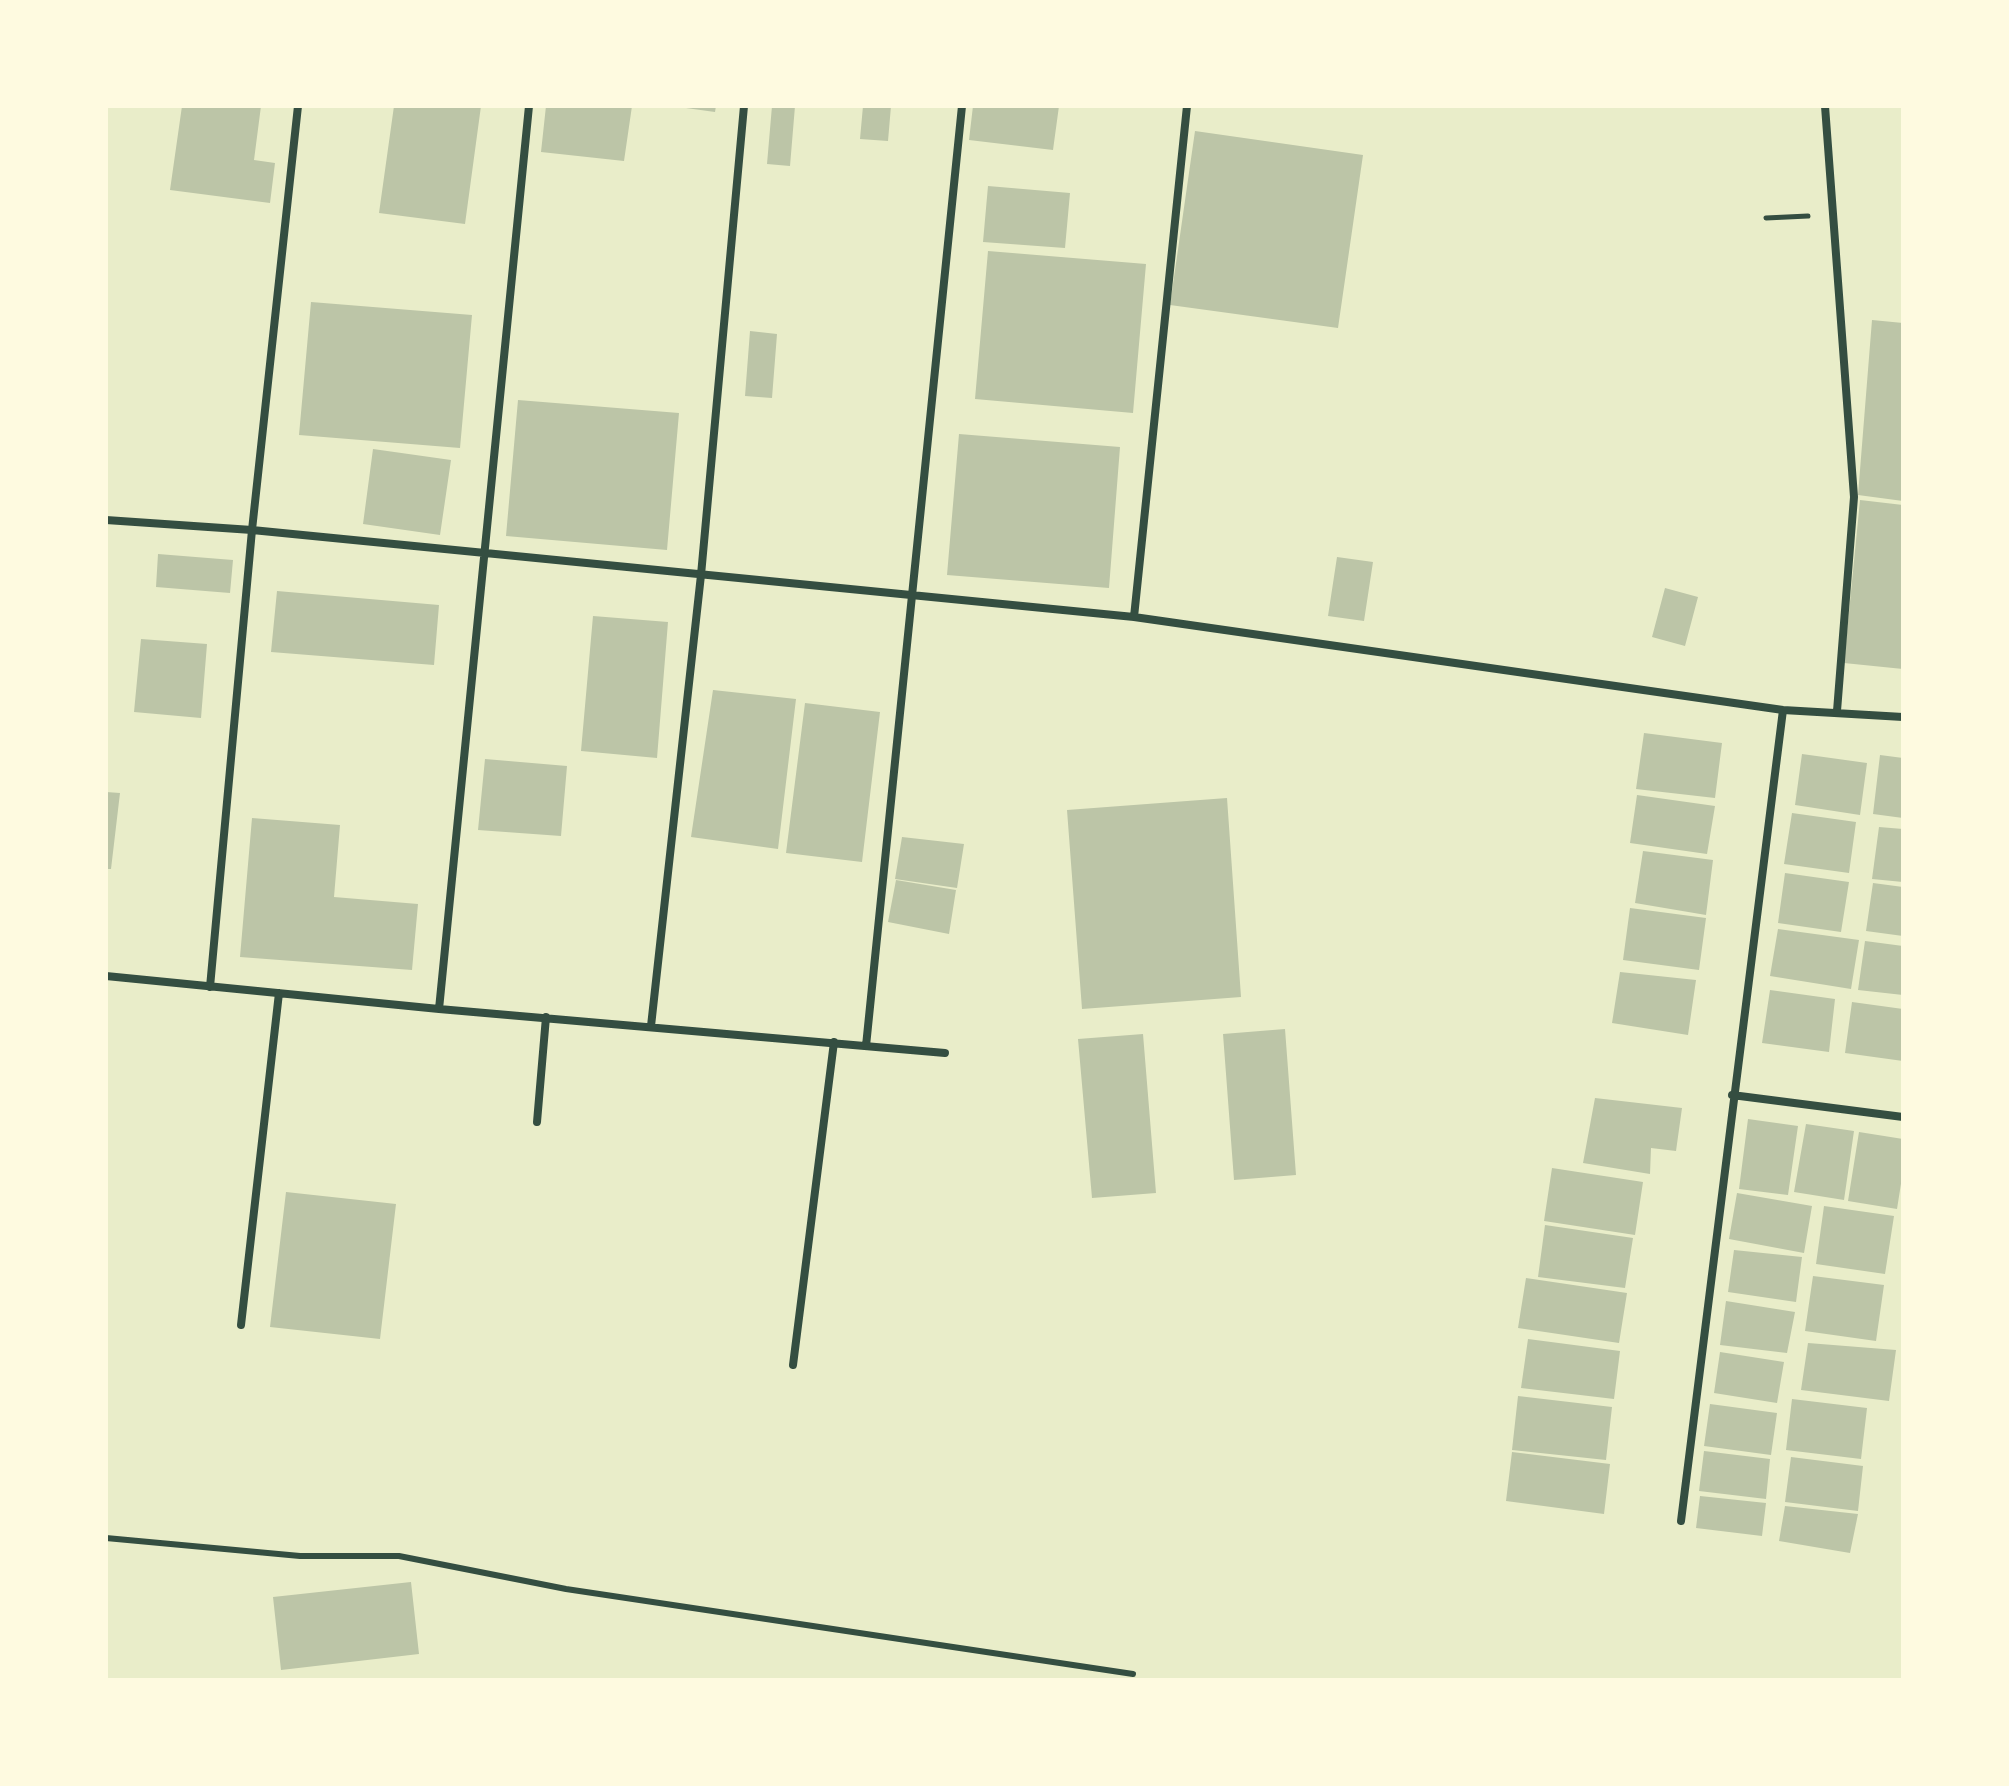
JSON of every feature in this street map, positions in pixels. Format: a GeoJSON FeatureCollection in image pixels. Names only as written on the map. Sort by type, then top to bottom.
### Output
{"type":"FeatureCollection","features":[{"type":"Feature","properties":{"kind":"street"},"geometry":{"type":"LineString","coordinates":[[210,987],[252,530],[298,106]]}},
{"type":"Feature","properties":{"kind":"street"},"geometry":{"type":"LineString","coordinates":[[439,1009],[529,106]]}},
{"type":"Feature","properties":{"kind":"street"},"geometry":{"type":"LineString","coordinates":[[651,1026],[701,575],[744,106]]}},
{"type":"Feature","properties":{"kind":"street"},"geometry":{"type":"LineString","coordinates":[[866,1046],[909,595],[962,106]]}},
{"type":"Feature","properties":{"kind":"street"},"geometry":{"type":"LineString","coordinates":[[1134,617],[1187,106]]}},
{"type":"Feature","properties":{"kind":"street"},"geometry":{"type":"LineString","coordinates":[[1825,106],[1854,497],[1837,711]]}},
{"type":"Feature","properties":{"kind":"street"},"geometry":{"type":"LineString","coordinates":[[106,520],[252,530],[1134,617],[1783,710],[1903,717]]}},
{"type":"Feature","properties":{"kind":"street"},"geometry":{"type":"LineString","coordinates":[[1681,1521],[1732,1095],[1783,710]]}},
{"type":"Feature","properties":{"kind":"street"},"geometry":{"type":"LineString","coordinates":[[106,976],[439,1009],[945,1053]]}},
{"type":"Feature","properties":{"kind":"street"},"geometry":{"type":"LineString","coordinates":[[241,1325],[279,993]]}},
{"type":"Feature","properties":{"kind":"street"},"geometry":{"type":"LineString","coordinates":[[537,1122],[546,1017]]}},
{"type":"Feature","properties":{"kind":"street"},"geometry":{"type":"LineString","coordinates":[[793,1365],[834,1042]]}},
{"type":"Feature","properties":{"kind":"street"},"geometry":{"type":"LineString","coordinates":[[1732,1095],[1903,1117]]}},
{"type":"Feature","properties":{"kind":"lane"},"geometry":{"type":"LineString","coordinates":[[106,1538],[300,1556],[399,1556],[566,1589],[1133,1674]]}},
{"type":"Feature","properties":{"kind":"path"},"geometry":{"type":"LineString","coordinates":[[1766,218],[1833,214]]}},
{"type":"Feature","properties":{"kind":"building"},"geometry":{"type":"Polygon","coordinates":[[[182,106],[261,106],[254,160],[275,163],[270,203],[170,190],[182,106]]]}},
{"type":"Feature","properties":{"kind":"building"},"geometry":{"type":"Polygon","coordinates":[[[394,106],[481,106],[465,224],[379,213],[394,106]]]}},
{"type":"Feature","properties":{"kind":"building"},"geometry":{"type":"Polygon","coordinates":[[[546,106],[632,106],[624,161],[541,152],[546,106]]]}},
{"type":"Feature","properties":{"kind":"building"},"geometry":{"type":"Polygon","coordinates":[[[686,106],[716,106],[715,112],[686,106]]]}},
{"type":"Feature","properties":{"kind":"building"},"geometry":{"type":"Polygon","coordinates":[[[772,106],[795,106],[790,166],[767,164],[772,106]]]}},
{"type":"Feature","properties":{"kind":"building"},"geometry":{"type":"Polygon","coordinates":[[[863,106],[891,106],[888,141],[860,139],[863,106]]]}},
{"type":"Feature","properties":{"kind":"building"},"geometry":{"type":"Polygon","coordinates":[[[973,106],[1059,106],[1053,150],[969,140],[973,106]]]}},
{"type":"Feature","properties":{"kind":"building"},"geometry":{"type":"Polygon","coordinates":[[[1195,131],[1363,155],[1338,328],[1170,305],[1195,131]]]}},
{"type":"Feature","properties":{"kind":"building"},"geometry":{"type":"Polygon","coordinates":[[[988,186],[1070,193],[1065,248],[983,242],[988,186]]]}},
{"type":"Feature","properties":{"kind":"building"},"geometry":{"type":"Polygon","coordinates":[[[988,251],[1146,264],[1133,413],[975,399],[988,251]]]}},
{"type":"Feature","properties":{"kind":"building"},"geometry":{"type":"Polygon","coordinates":[[[311,302],[472,315],[460,448],[299,435],[311,302]]]}},
{"type":"Feature","properties":{"kind":"building"},"geometry":{"type":"Polygon","coordinates":[[[1872,320],[1903,323],[1903,501],[1858,495],[1872,320]]]}},
{"type":"Feature","properties":{"kind":"building"},"geometry":{"type":"Polygon","coordinates":[[[750,331],[777,334],[772,398],[745,396],[750,331]]]}},
{"type":"Feature","properties":{"kind":"building"},"geometry":{"type":"Polygon","coordinates":[[[518,400],[679,413],[667,550],[506,536],[518,400]]]}},
{"type":"Feature","properties":{"kind":"building"},"geometry":{"type":"Polygon","coordinates":[[[959,434],[1120,447],[1109,588],[947,575],[959,434]]]}},
{"type":"Feature","properties":{"kind":"building"},"geometry":{"type":"Polygon","coordinates":[[[373,449],[451,460],[440,535],[363,524],[373,449]]]}},
{"type":"Feature","properties":{"kind":"building"},"geometry":{"type":"Polygon","coordinates":[[[1860,500],[1903,505],[1903,669],[1844,663],[1860,500]]]}},
{"type":"Feature","properties":{"kind":"building"},"geometry":{"type":"Polygon","coordinates":[[[158,554],[233,560],[230,593],[156,587],[158,554]]]}},
{"type":"Feature","properties":{"kind":"building"},"geometry":{"type":"Polygon","coordinates":[[[1337,557],[1373,562],[1364,621],[1328,616],[1337,557]]]}},
{"type":"Feature","properties":{"kind":"building"},"geometry":{"type":"Polygon","coordinates":[[[1665,588],[1698,597],[1685,646],[1652,637],[1665,588]]]}},
{"type":"Feature","properties":{"kind":"building"},"geometry":{"type":"Polygon","coordinates":[[[277,591],[439,605],[434,665],[271,652],[277,591]]]}},
{"type":"Feature","properties":{"kind":"building"},"geometry":{"type":"Polygon","coordinates":[[[593,616],[668,622],[657,758],[581,751],[593,616]]]}},
{"type":"Feature","properties":{"kind":"building"},"geometry":{"type":"Polygon","coordinates":[[[141,639],[207,644],[201,718],[134,712],[141,639]]]}},
{"type":"Feature","properties":{"kind":"building"},"geometry":{"type":"Polygon","coordinates":[[[713,690],[796,699],[778,849],[691,837],[713,690]]]}},
{"type":"Feature","properties":{"kind":"building"},"geometry":{"type":"Polygon","coordinates":[[[805,703],[880,712],[862,862],[786,853],[805,703]]]}},
{"type":"Feature","properties":{"kind":"building"},"geometry":{"type":"Polygon","coordinates":[[[1644,733],[1722,743],[1715,798],[1636,789],[1644,733]]]}},
{"type":"Feature","properties":{"kind":"building"},"geometry":{"type":"Polygon","coordinates":[[[1802,754],[1867,763],[1860,815],[1795,805],[1802,754]]]}},
{"type":"Feature","properties":{"kind":"building"},"geometry":{"type":"Polygon","coordinates":[[[1880,755],[1903,758],[1903,818],[1873,814],[1880,755]]]}},
{"type":"Feature","properties":{"kind":"building"},"geometry":{"type":"Polygon","coordinates":[[[485,759],[567,766],[561,836],[478,830],[485,759]]]}},
{"type":"Feature","properties":{"kind":"building"},"geometry":{"type":"Polygon","coordinates":[[[106,792],[120,793],[111,869],[106,869],[106,792]]]}},
{"type":"Feature","properties":{"kind":"building"},"geometry":{"type":"Polygon","coordinates":[[[1637,795],[1715,806],[1707,854],[1630,843],[1637,795]]]}},
{"type":"Feature","properties":{"kind":"building"},"geometry":{"type":"Polygon","coordinates":[[[1227,798],[1241,997],[1082,1009],[1067,810],[1227,798]]]}},
{"type":"Feature","properties":{"kind":"building"},"geometry":{"type":"Polygon","coordinates":[[[1792,813],[1856,822],[1849,873],[1784,864],[1792,813]]]}},
{"type":"Feature","properties":{"kind":"building"},"geometry":{"type":"Polygon","coordinates":[[[252,818],[340,825],[334,897],[418,904],[412,970],[240,957],[252,818]]]}},
{"type":"Feature","properties":{"kind":"building"},"geometry":{"type":"Polygon","coordinates":[[[1879,827],[1903,829],[1903,882],[1872,879],[1879,827]]]}},
{"type":"Feature","properties":{"kind":"building"},"geometry":{"type":"Polygon","coordinates":[[[902,837],[964,844],[957,888],[895,879],[902,837]]]}},
{"type":"Feature","properties":{"kind":"building"},"geometry":{"type":"Polygon","coordinates":[[[1643,851],[1713,860],[1706,915],[1635,903],[1643,851]]]}},
{"type":"Feature","properties":{"kind":"building"},"geometry":{"type":"Polygon","coordinates":[[[1785,873],[1849,882],[1841,932],[1778,923],[1785,873]]]}},
{"type":"Feature","properties":{"kind":"building"},"geometry":{"type":"Polygon","coordinates":[[[896,880],[956,890],[949,934],[888,922],[896,880]]]}},
{"type":"Feature","properties":{"kind":"building"},"geometry":{"type":"Polygon","coordinates":[[[1873,883],[1903,887],[1903,936],[1866,931],[1873,883]]]}},
{"type":"Feature","properties":{"kind":"building"},"geometry":{"type":"Polygon","coordinates":[[[1630,908],[1706,918],[1699,970],[1623,960],[1630,908]]]}},
{"type":"Feature","properties":{"kind":"building"},"geometry":{"type":"Polygon","coordinates":[[[1778,929],[1859,940],[1851,989],[1770,976],[1778,929]]]}},
{"type":"Feature","properties":{"kind":"building"},"geometry":{"type":"Polygon","coordinates":[[[1865,941],[1903,946],[1903,995],[1858,990],[1865,941]]]}},
{"type":"Feature","properties":{"kind":"building"},"geometry":{"type":"Polygon","coordinates":[[[1620,972],[1696,980],[1688,1035],[1612,1023],[1620,972]]]}},
{"type":"Feature","properties":{"kind":"building"},"geometry":{"type":"Polygon","coordinates":[[[1770,990],[1835,999],[1829,1052],[1762,1043],[1770,990]]]}},
{"type":"Feature","properties":{"kind":"building"},"geometry":{"type":"Polygon","coordinates":[[[1852,1002],[1903,1009],[1903,1061],[1845,1053],[1852,1002]]]}},
{"type":"Feature","properties":{"kind":"building"},"geometry":{"type":"Polygon","coordinates":[[[1285,1029],[1296,1175],[1234,1180],[1223,1034],[1285,1029]]]}},
{"type":"Feature","properties":{"kind":"building"},"geometry":{"type":"Polygon","coordinates":[[[1143,1034],[1156,1193],[1092,1198],[1078,1039],[1143,1034]]]}},
{"type":"Feature","properties":{"kind":"building"},"geometry":{"type":"Polygon","coordinates":[[[1595,1098],[1682,1108],[1676,1151],[1651,1148],[1650,1174],[1583,1163],[1595,1098]]]}},
{"type":"Feature","properties":{"kind":"building"},"geometry":{"type":"Polygon","coordinates":[[[1748,1119],[1798,1126],[1788,1195],[1739,1189],[1748,1119]]]}},
{"type":"Feature","properties":{"kind":"building"},"geometry":{"type":"Polygon","coordinates":[[[1806,1124],[1854,1131],[1844,1200],[1794,1192],[1806,1124]]]}},
{"type":"Feature","properties":{"kind":"building"},"geometry":{"type":"Polygon","coordinates":[[[1859,1132],[1903,1139],[1903,1171],[1897,1209],[1848,1201],[1859,1132]]]}},
{"type":"Feature","properties":{"kind":"building"},"geometry":{"type":"Polygon","coordinates":[[[1552,1168],[1643,1182],[1635,1235],[1544,1221],[1552,1168]]]}},
{"type":"Feature","properties":{"kind":"building"},"geometry":{"type":"Polygon","coordinates":[[[286,1192],[396,1204],[380,1339],[270,1327],[286,1192]]]}},
{"type":"Feature","properties":{"kind":"building"},"geometry":{"type":"Polygon","coordinates":[[[1737,1193],[1812,1206],[1804,1253],[1729,1239],[1737,1193]]]}},
{"type":"Feature","properties":{"kind":"building"},"geometry":{"type":"Polygon","coordinates":[[[1824,1206],[1894,1216],[1885,1274],[1816,1264],[1824,1206]]]}},
{"type":"Feature","properties":{"kind":"building"},"geometry":{"type":"Polygon","coordinates":[[[1545,1225],[1633,1238],[1625,1288],[1538,1277],[1545,1225]]]}},
{"type":"Feature","properties":{"kind":"building"},"geometry":{"type":"Polygon","coordinates":[[[1734,1250],[1802,1257],[1796,1302],[1728,1292],[1734,1250]]]}},
{"type":"Feature","properties":{"kind":"building"},"geometry":{"type":"Polygon","coordinates":[[[1813,1276],[1884,1285],[1876,1341],[1805,1331],[1813,1276]]]}},
{"type":"Feature","properties":{"kind":"building"},"geometry":{"type":"Polygon","coordinates":[[[1526,1278],[1627,1293],[1619,1343],[1518,1328],[1526,1278]]]}},
{"type":"Feature","properties":{"kind":"building"},"geometry":{"type":"Polygon","coordinates":[[[1726,1301],[1795,1312],[1787,1353],[1720,1345],[1726,1301]]]}},
{"type":"Feature","properties":{"kind":"building"},"geometry":{"type":"Polygon","coordinates":[[[1528,1339],[1620,1351],[1614,1399],[1521,1388],[1528,1339]]]}},
{"type":"Feature","properties":{"kind":"building"},"geometry":{"type":"Polygon","coordinates":[[[1808,1343],[1896,1350],[1889,1401],[1801,1390],[1808,1343]]]}},
{"type":"Feature","properties":{"kind":"building"},"geometry":{"type":"Polygon","coordinates":[[[1720,1352],[1784,1362],[1777,1403],[1714,1393],[1720,1352]]]}},
{"type":"Feature","properties":{"kind":"building"},"geometry":{"type":"Polygon","coordinates":[[[1518,1396],[1612,1407],[1606,1460],[1512,1450],[1518,1396]]]}},
{"type":"Feature","properties":{"kind":"building"},"geometry":{"type":"Polygon","coordinates":[[[1792,1399],[1867,1408],[1861,1459],[1786,1450],[1792,1399]]]}},
{"type":"Feature","properties":{"kind":"building"},"geometry":{"type":"Polygon","coordinates":[[[1710,1404],[1777,1413],[1771,1455],[1704,1446],[1710,1404]]]}},
{"type":"Feature","properties":{"kind":"building"},"geometry":{"type":"Polygon","coordinates":[[[1704,1451],[1770,1459],[1766,1499],[1699,1491],[1704,1451]]]}},
{"type":"Feature","properties":{"kind":"building"},"geometry":{"type":"Polygon","coordinates":[[[1512,1452],[1610,1464],[1604,1514],[1506,1501],[1512,1452]]]}},
{"type":"Feature","properties":{"kind":"building"},"geometry":{"type":"Polygon","coordinates":[[[1791,1457],[1863,1466],[1858,1511],[1785,1502],[1791,1457]]]}},
{"type":"Feature","properties":{"kind":"building"},"geometry":{"type":"Polygon","coordinates":[[[1700,1496],[1766,1503],[1762,1536],[1696,1528],[1700,1496]]]}},
{"type":"Feature","properties":{"kind":"building"},"geometry":{"type":"Polygon","coordinates":[[[1785,1506],[1858,1514],[1850,1553],[1779,1541],[1785,1506]]]}},
{"type":"Feature","properties":{"kind":"building"},"geometry":{"type":"Polygon","coordinates":[[[411,1582],[419,1654],[281,1670],[273,1597],[411,1582]]]}}]}
